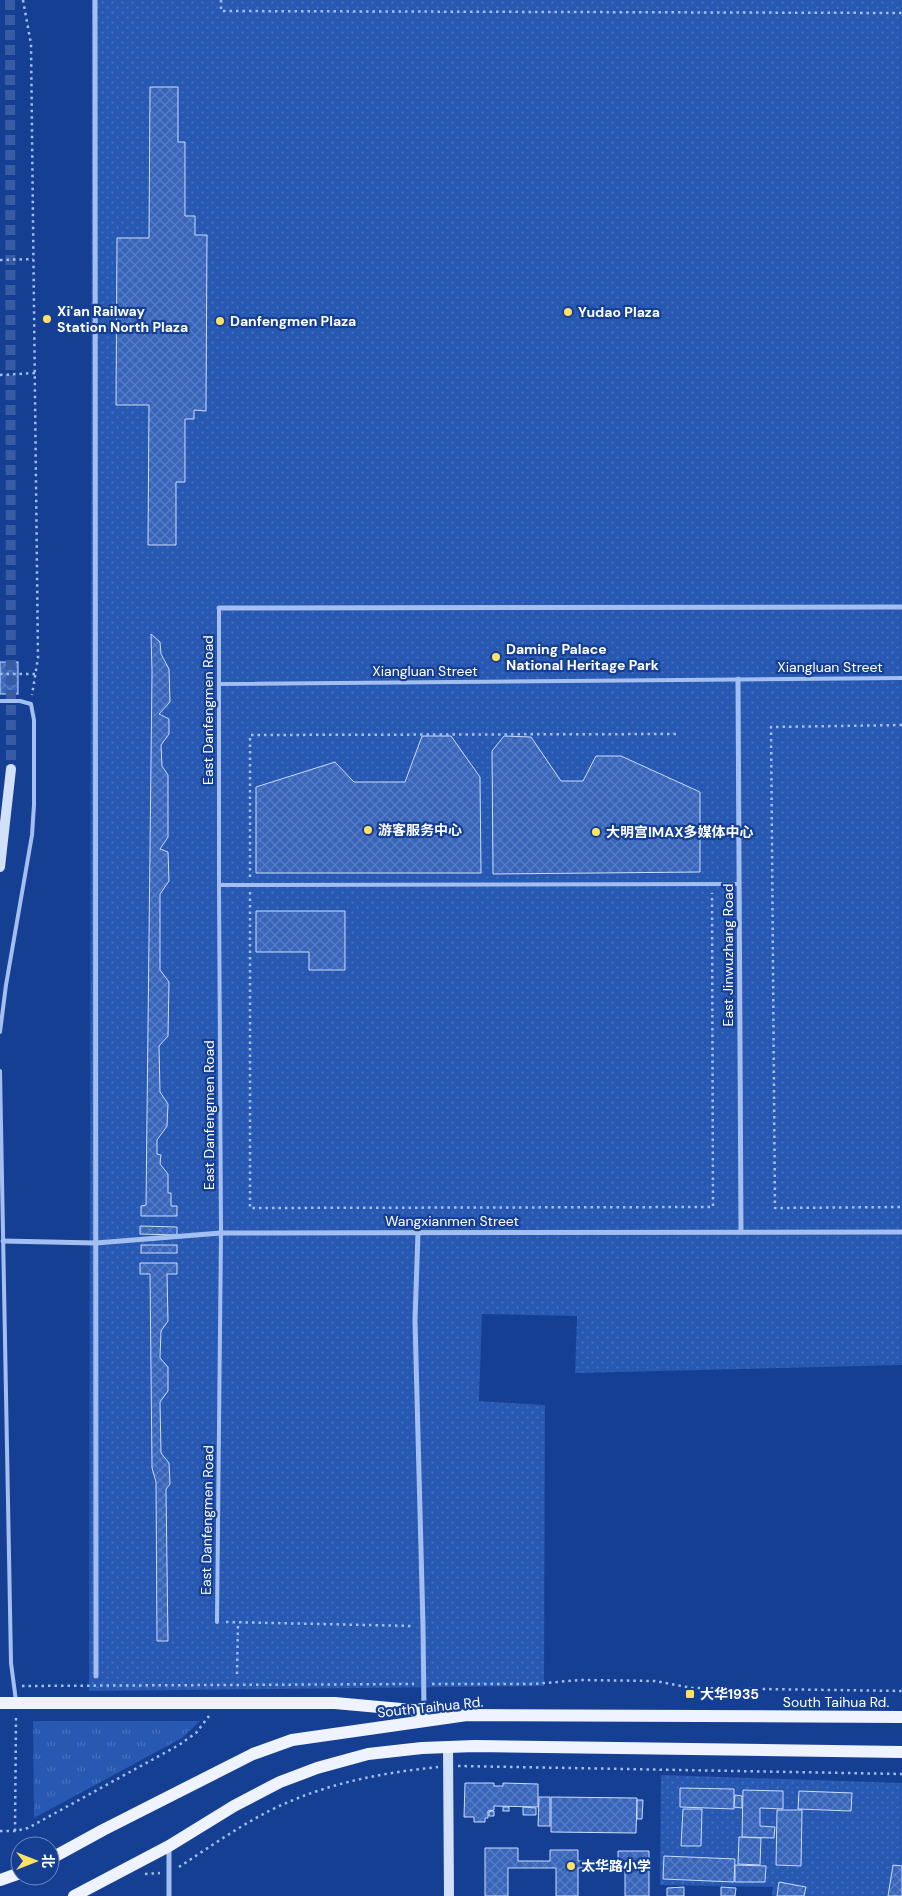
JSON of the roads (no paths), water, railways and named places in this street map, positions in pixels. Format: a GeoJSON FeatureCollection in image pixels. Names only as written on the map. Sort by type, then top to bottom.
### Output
{"type":"FeatureCollection","features":[{"type":"Feature","properties":{"kind":"main road"},"geometry":{"type":"LineString","coordinates":[[0,1703],[336,1703],[467,1715]]}},
{"type":"Feature","properties":{"kind":"main road","name":"South Taihua Rd."},"geometry":{"type":"LineString","coordinates":[[60,1854],[253,1754],[284,1743],[330,1734],[467,1715],[902,1717]]}},
{"type":"Feature","properties":{"kind":"main road"},"geometry":{"type":"LineString","coordinates":[[74,1896],[169,1846],[234,1806],[280,1782],[317,1768],[368,1754],[475,1746],[902,1752]]}},
{"type":"Feature","properties":{"kind":"street"},"geometry":{"type":"LineString","coordinates":[[95,0],[96,1676]]}},
{"type":"Feature","properties":{"kind":"street"},"geometry":{"type":"LineString","coordinates":[[219,608],[902,608]]}},
{"type":"Feature","properties":{"kind":"street","name":"East Jinwuzhang Road"},"geometry":{"type":"LineString","coordinates":[[738,679],[741,1232]]}},
{"type":"Feature","properties":{"kind":"street"},"geometry":{"type":"LineString","coordinates":[[0,867],[11,769]]}},
{"type":"Feature","properties":{"kind":"street","name":"Wangxianmen Street"},"geometry":{"type":"LineString","coordinates":[[3,1241],[96,1243],[221,1233],[902,1232]]}},
{"type":"Feature","properties":{"kind":"street"},"geometry":{"type":"LineString","coordinates":[[418,1233],[415,1320],[424,1711]]}},
{"type":"Feature","properties":{"kind":"street"},"geometry":{"type":"LineString","coordinates":[[448,1747],[449,1896]]}},
{"type":"Feature","properties":{"kind":"street"},"geometry":{"type":"LineString","coordinates":[[169,1846],[170,1896]]}},
{"type":"Feature","properties":{"kind":"lane","name":"East Danfengmen Road"},"geometry":{"type":"LineString","coordinates":[[217,1622],[221,1233],[219,608]]}},
{"type":"Feature","properties":{"kind":"lane","name":"Xiangluan Street"},"geometry":{"type":"LineString","coordinates":[[219,684],[902,678]]}},
{"type":"Feature","properties":{"kind":"lane"},"geometry":{"type":"LineString","coordinates":[[0,701],[20,701],[31,704],[34,720],[32,835],[0,1032]]}},
{"type":"Feature","properties":{"kind":"lane"},"geometry":{"type":"LineString","coordinates":[[219,885],[739,884]]}},
{"type":"Feature","properties":{"kind":"lane"},"geometry":{"type":"LineString","coordinates":[[0,1071],[11,1653],[16,1703]]}},
{"type":"Feature","properties":{"kind":"tunnel"},"geometry":{"type":"LineString","coordinates":[[10,0],[11,769]]}},
{"type":"Feature","properties":{"kind":"place","name":"Yudao Plaza"},"geometry":{"type":"Point","coordinates":[568,312]}},
{"type":"Feature","properties":{"kind":"place","name":"Xi'an Railway Station North Plaza"},"geometry":{"type":"Point","coordinates":[47,319]}},
{"type":"Feature","properties":{"kind":"place","name":"Danfengmen Plaza"},"geometry":{"type":"Point","coordinates":[220,321]}},
{"type":"Feature","properties":{"kind":"place","name":"Daming Palace National Heritage Park"},"geometry":{"type":"Point","coordinates":[496,657]}},
{"type":"Feature","properties":{"kind":"place","name":"游客服务中心"},"geometry":{"type":"Point","coordinates":[368,830]}},
{"type":"Feature","properties":{"kind":"place","name":"大明宫IMAX多媒体中心"},"geometry":{"type":"Point","coordinates":[596,832]}},
{"type":"Feature","properties":{"kind":"place","name":"大华1935"},"geometry":{"type":"Point","coordinates":[690,1694]}},
{"type":"Feature","properties":{"kind":"place","name":"太华路小学"},"geometry":{"type":"Point","coordinates":[571,1866]}}]}
